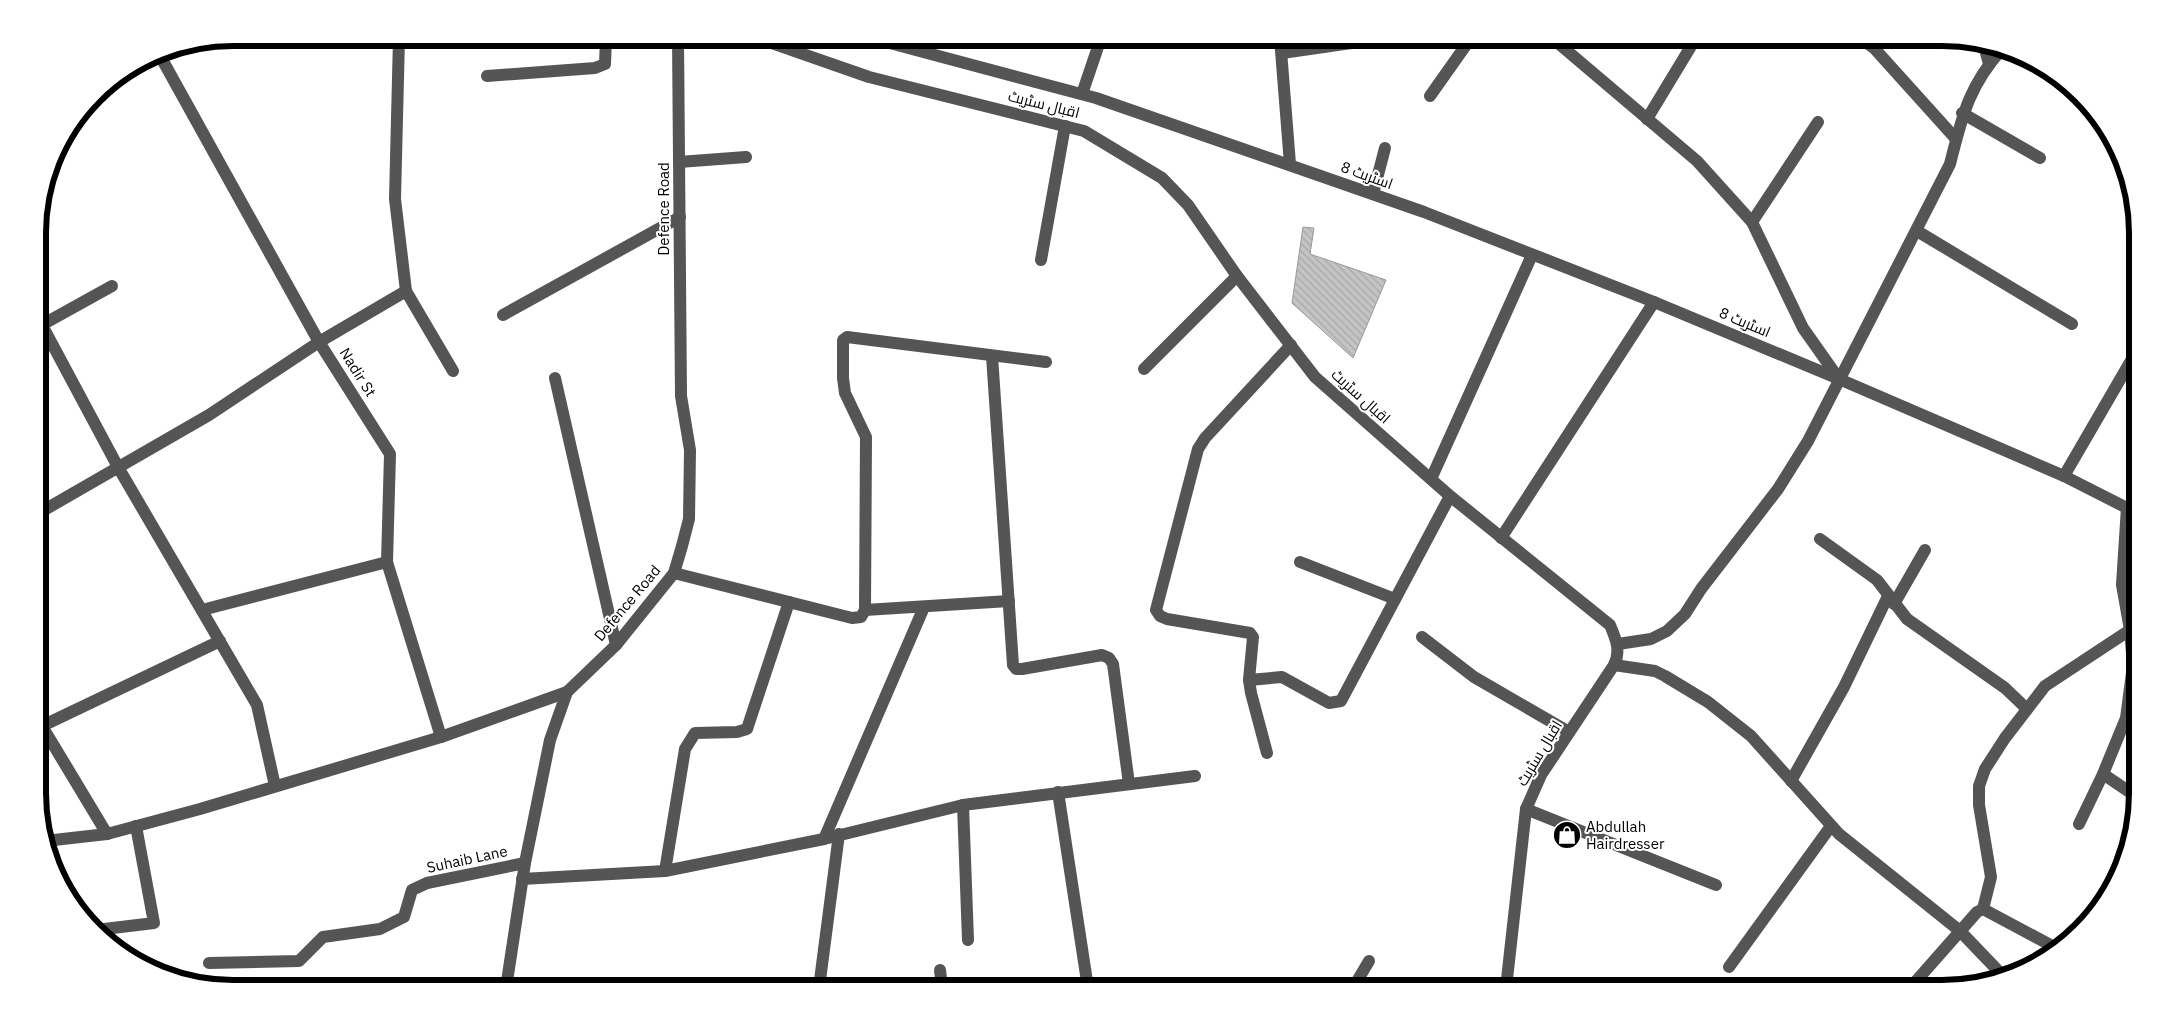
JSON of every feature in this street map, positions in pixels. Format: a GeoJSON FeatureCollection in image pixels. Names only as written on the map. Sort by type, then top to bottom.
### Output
{"type":"FeatureCollection","features":[{"type":"Feature","properties":{"kind":"street"},"geometry":{"type":"LineString","coordinates":[[399,46],[395,199],[406,291],[453,371]]}},
{"type":"Feature","properties":{"kind":"street"},"geometry":{"type":"LineString","coordinates":[[487,76],[595,68],[605,64],[606,46]]}},
{"type":"Feature","properties":{"kind":"street","name":"Defence Road"},"geometry":{"type":"LineString","coordinates":[[507,980],[522,879],[550,740],[567,692],[616,645],[674,573],[689,519],[690,460],[681,396],[678,46]]}},
{"type":"Feature","properties":{"kind":"street","name":"اقبال سٹریٹ"},"geometry":{"type":"LineString","coordinates":[[780,46],[869,77],[1084,131],[1162,178],[1188,205],[1237,276],[1316,377],[1450,496],[1610,625],[1618,644],[1617,658],[1614,666],[1541,775],[1526,809],[1507,980]]}},
{"type":"Feature","properties":{"kind":"street","name":"اسٹریٹ 8"},"geometry":{"type":"LineString","coordinates":[[903,46],[1082,94],[1373,194],[1654,302],[2064,476],[2129,508]]}},
{"type":"Feature","properties":{"kind":"street"},"geometry":{"type":"LineString","coordinates":[[1082,94],[1098,46]]}},
{"type":"Feature","properties":{"kind":"street"},"geometry":{"type":"LineString","coordinates":[[1281,46],[1290,164]]}},
{"type":"Feature","properties":{"kind":"street"},"geometry":{"type":"LineString","coordinates":[[1282,53],[1331,46]]}},
{"type":"Feature","properties":{"kind":"street"},"geometry":{"type":"LineString","coordinates":[[1430,96],[1465,46]]}},
{"type":"Feature","properties":{"kind":"street"},"geometry":{"type":"LineString","coordinates":[[1561,46],[1697,161],[1752,222],[1803,328],[1839,379]]}},
{"type":"Feature","properties":{"kind":"street"},"geometry":{"type":"LineString","coordinates":[[1647,119],[1691,46]]}},
{"type":"Feature","properties":{"kind":"street"},"geometry":{"type":"LineString","coordinates":[[1871,46],[1956,139]]}},
{"type":"Feature","properties":{"kind":"street"},"geometry":{"type":"LineString","coordinates":[[1986,52],[1989,64]]}},
{"type":"Feature","properties":{"kind":"street"},"geometry":{"type":"LineString","coordinates":[[1618,644],[1652,639],[1667,631],[1685,614],[1701,589],[1778,489],[1808,441],[1917,231],[1950,164],[1962,113],[1969,96],[1997,55]]}},
{"type":"Feature","properties":{"kind":"street","name":"Nadir St"},"geometry":{"type":"LineString","coordinates":[[162,60],[319,342],[390,454],[387,562],[441,737]]}},
{"type":"Feature","properties":{"kind":"street"},"geometry":{"type":"LineString","coordinates":[[1962,113],[2040,158]]}},
{"type":"Feature","properties":{"kind":"street"},"geometry":{"type":"LineString","coordinates":[[1752,222],[1818,122]]}},
{"type":"Feature","properties":{"kind":"street"},"geometry":{"type":"LineString","coordinates":[[1041,260],[1065,126]]}},
{"type":"Feature","properties":{"kind":"street"},"geometry":{"type":"LineString","coordinates":[[1373,194],[1385,148]]}},
{"type":"Feature","properties":{"kind":"street"},"geometry":{"type":"LineString","coordinates":[[679,162],[746,157]]}},
{"type":"Feature","properties":{"kind":"street"},"geometry":{"type":"LineString","coordinates":[[503,315],[680,217]]}},
{"type":"Feature","properties":{"kind":"street"},"geometry":{"type":"LineString","coordinates":[[1917,231],[2072,324]]}},
{"type":"Feature","properties":{"kind":"street"},"geometry":{"type":"LineString","coordinates":[[1431,479],[1532,255]]}},
{"type":"Feature","properties":{"kind":"street"},"geometry":{"type":"LineString","coordinates":[[1144,369],[1237,276]]}},
{"type":"Feature","properties":{"kind":"street"},"geometry":{"type":"LineString","coordinates":[[46,323],[112,286]]}},
{"type":"Feature","properties":{"kind":"street"},"geometry":{"type":"LineString","coordinates":[[46,509],[208,415],[319,342],[406,291]]}},
{"type":"Feature","properties":{"kind":"street"},"geometry":{"type":"LineString","coordinates":[[1501,538],[1654,302]]}},
{"type":"Feature","properties":{"kind":"street"},"geometry":{"type":"LineString","coordinates":[[46,337],[118,467],[257,705],[275,786]]}},
{"type":"Feature","properties":{"kind":"street"},"geometry":{"type":"LineString","coordinates":[[674,573],[852,618],[861,617],[865,610],[866,436],[845,393],[843,340],[847,337],[1046,362]]}},
{"type":"Feature","properties":{"kind":"street"},"geometry":{"type":"LineString","coordinates":[[1267,754],[1249,680],[1253,637],[1250,634],[1166,619],[1160,616],[1156,610],[1198,449],[1205,438],[1291,345]]}},
{"type":"Feature","properties":{"kind":"street"},"geometry":{"type":"LineString","coordinates":[[992,356],[1013,665],[1016,669],[1102,655],[1109,658],[1113,664],[1129,784]]}},
{"type":"Feature","properties":{"kind":"street"},"geometry":{"type":"LineString","coordinates":[[2064,476],[2129,364]]}},
{"type":"Feature","properties":{"kind":"street"},"geometry":{"type":"LineString","coordinates":[[555,378],[616,645]]}},
{"type":"Feature","properties":{"kind":"street"},"geometry":{"type":"LineString","coordinates":[[1249,680],[1282,677],[1329,702],[1341,701],[1450,496]]}},
{"type":"Feature","properties":{"kind":"street"},"geometry":{"type":"LineString","coordinates":[[2129,532],[2122,585],[2129,624]]}},
{"type":"Feature","properties":{"kind":"street"},"geometry":{"type":"LineString","coordinates":[[1820,539],[1877,580],[1907,620],[2005,688],[2027,709]]}},
{"type":"Feature","properties":{"kind":"street"},"geometry":{"type":"LineString","coordinates":[[1791,781],[1891,600],[1925,550]]}},
{"type":"Feature","properties":{"kind":"street"},"geometry":{"type":"LineString","coordinates":[[202,610],[387,562]]}},
{"type":"Feature","properties":{"kind":"street"},"geometry":{"type":"LineString","coordinates":[[1300,562],[1395,599]]}},
{"type":"Feature","properties":{"kind":"street"},"geometry":{"type":"LineString","coordinates":[[865,610],[1009,601]]}},
{"type":"Feature","properties":{"kind":"street"},"geometry":{"type":"LineString","coordinates":[[665,871],[685,749],[696,733],[737,732],[747,729],[789,602]]}},
{"type":"Feature","properties":{"kind":"street"},"geometry":{"type":"LineString","coordinates":[[824,839],[924,607]]}},
{"type":"Feature","properties":{"kind":"street"},"geometry":{"type":"LineString","coordinates":[[1917,980],[1983,908],[1991,877],[1979,805],[1980,786],[1985,769],[2045,686],[2129,631]]}},
{"type":"Feature","properties":{"kind":"street"},"geometry":{"type":"LineString","coordinates":[[1422,637],[1474,677],[1570,732]]}},
{"type":"Feature","properties":{"kind":"street"},"geometry":{"type":"LineString","coordinates":[[46,721],[220,641]]}},
{"type":"Feature","properties":{"kind":"street"},"geometry":{"type":"LineString","coordinates":[[1614,666],[1654,671],[1708,702],[1751,736],[1831,826],[1960,931],[1998,971]]}},
{"type":"Feature","properties":{"kind":"street"},"geometry":{"type":"LineString","coordinates":[[53,840],[108,834],[275,786],[441,737],[567,692]]}},
{"type":"Feature","properties":{"kind":"street"},"geometry":{"type":"LineString","coordinates":[[2079,824],[2103,774],[2126,718],[2129,695]]}},
{"type":"Feature","properties":{"kind":"street"},"geometry":{"type":"LineString","coordinates":[[46,734],[108,834]]}},
{"type":"Feature","properties":{"kind":"street"},"geometry":{"type":"LineString","coordinates":[[2103,774],[2129,791]]}},
{"type":"Feature","properties":{"kind":"street"},"geometry":{"type":"LineString","coordinates":[[522,879],[665,871],[824,839],[963,805],[1195,776]]}},
{"type":"Feature","properties":{"kind":"street"},"geometry":{"type":"LineString","coordinates":[[1058,792],[1087,980]]}},
{"type":"Feature","properties":{"kind":"street"},"geometry":{"type":"LineString","coordinates":[[963,805],[968,940]]}},
{"type":"Feature","properties":{"kind":"street"},"geometry":{"type":"LineString","coordinates":[[1526,809],[1716,885]]}},
{"type":"Feature","properties":{"kind":"street"},"geometry":{"type":"LineString","coordinates":[[105,929],[154,923],[136,826]]}},
{"type":"Feature","properties":{"kind":"street"},"geometry":{"type":"LineString","coordinates":[[1729,967],[1831,826]]}},
{"type":"Feature","properties":{"kind":"street"},"geometry":{"type":"LineString","coordinates":[[820,980],[839,834]]}},
{"type":"Feature","properties":{"kind":"street","name":"Suhaib Lane"},"geometry":{"type":"LineString","coordinates":[[209,963],[299,961],[323,938],[380,929],[404,917],[412,890],[427,883],[525,863]]}},
{"type":"Feature","properties":{"kind":"street"},"geometry":{"type":"LineString","coordinates":[[1983,908],[2050,945]]}},
{"type":"Feature","properties":{"kind":"street"},"geometry":{"type":"LineString","coordinates":[[1358,980],[1369,961]]}},
{"type":"Feature","properties":{"kind":"street"},"geometry":{"type":"LineString","coordinates":[[940,970],[941,980]]}},
{"type":"Feature","properties":{"kind":"building"},"geometry":{"type":"Polygon","coordinates":[[[1303,227],[1314,228],[1310,254],[1386,280],[1353,358],[1292,303],[1303,227]]]}},
{"type":"Feature","properties":{"kind":"place","name":"Abdullah Hairdresser"},"geometry":{"type":"Point","coordinates":[1567,835]}}]}
